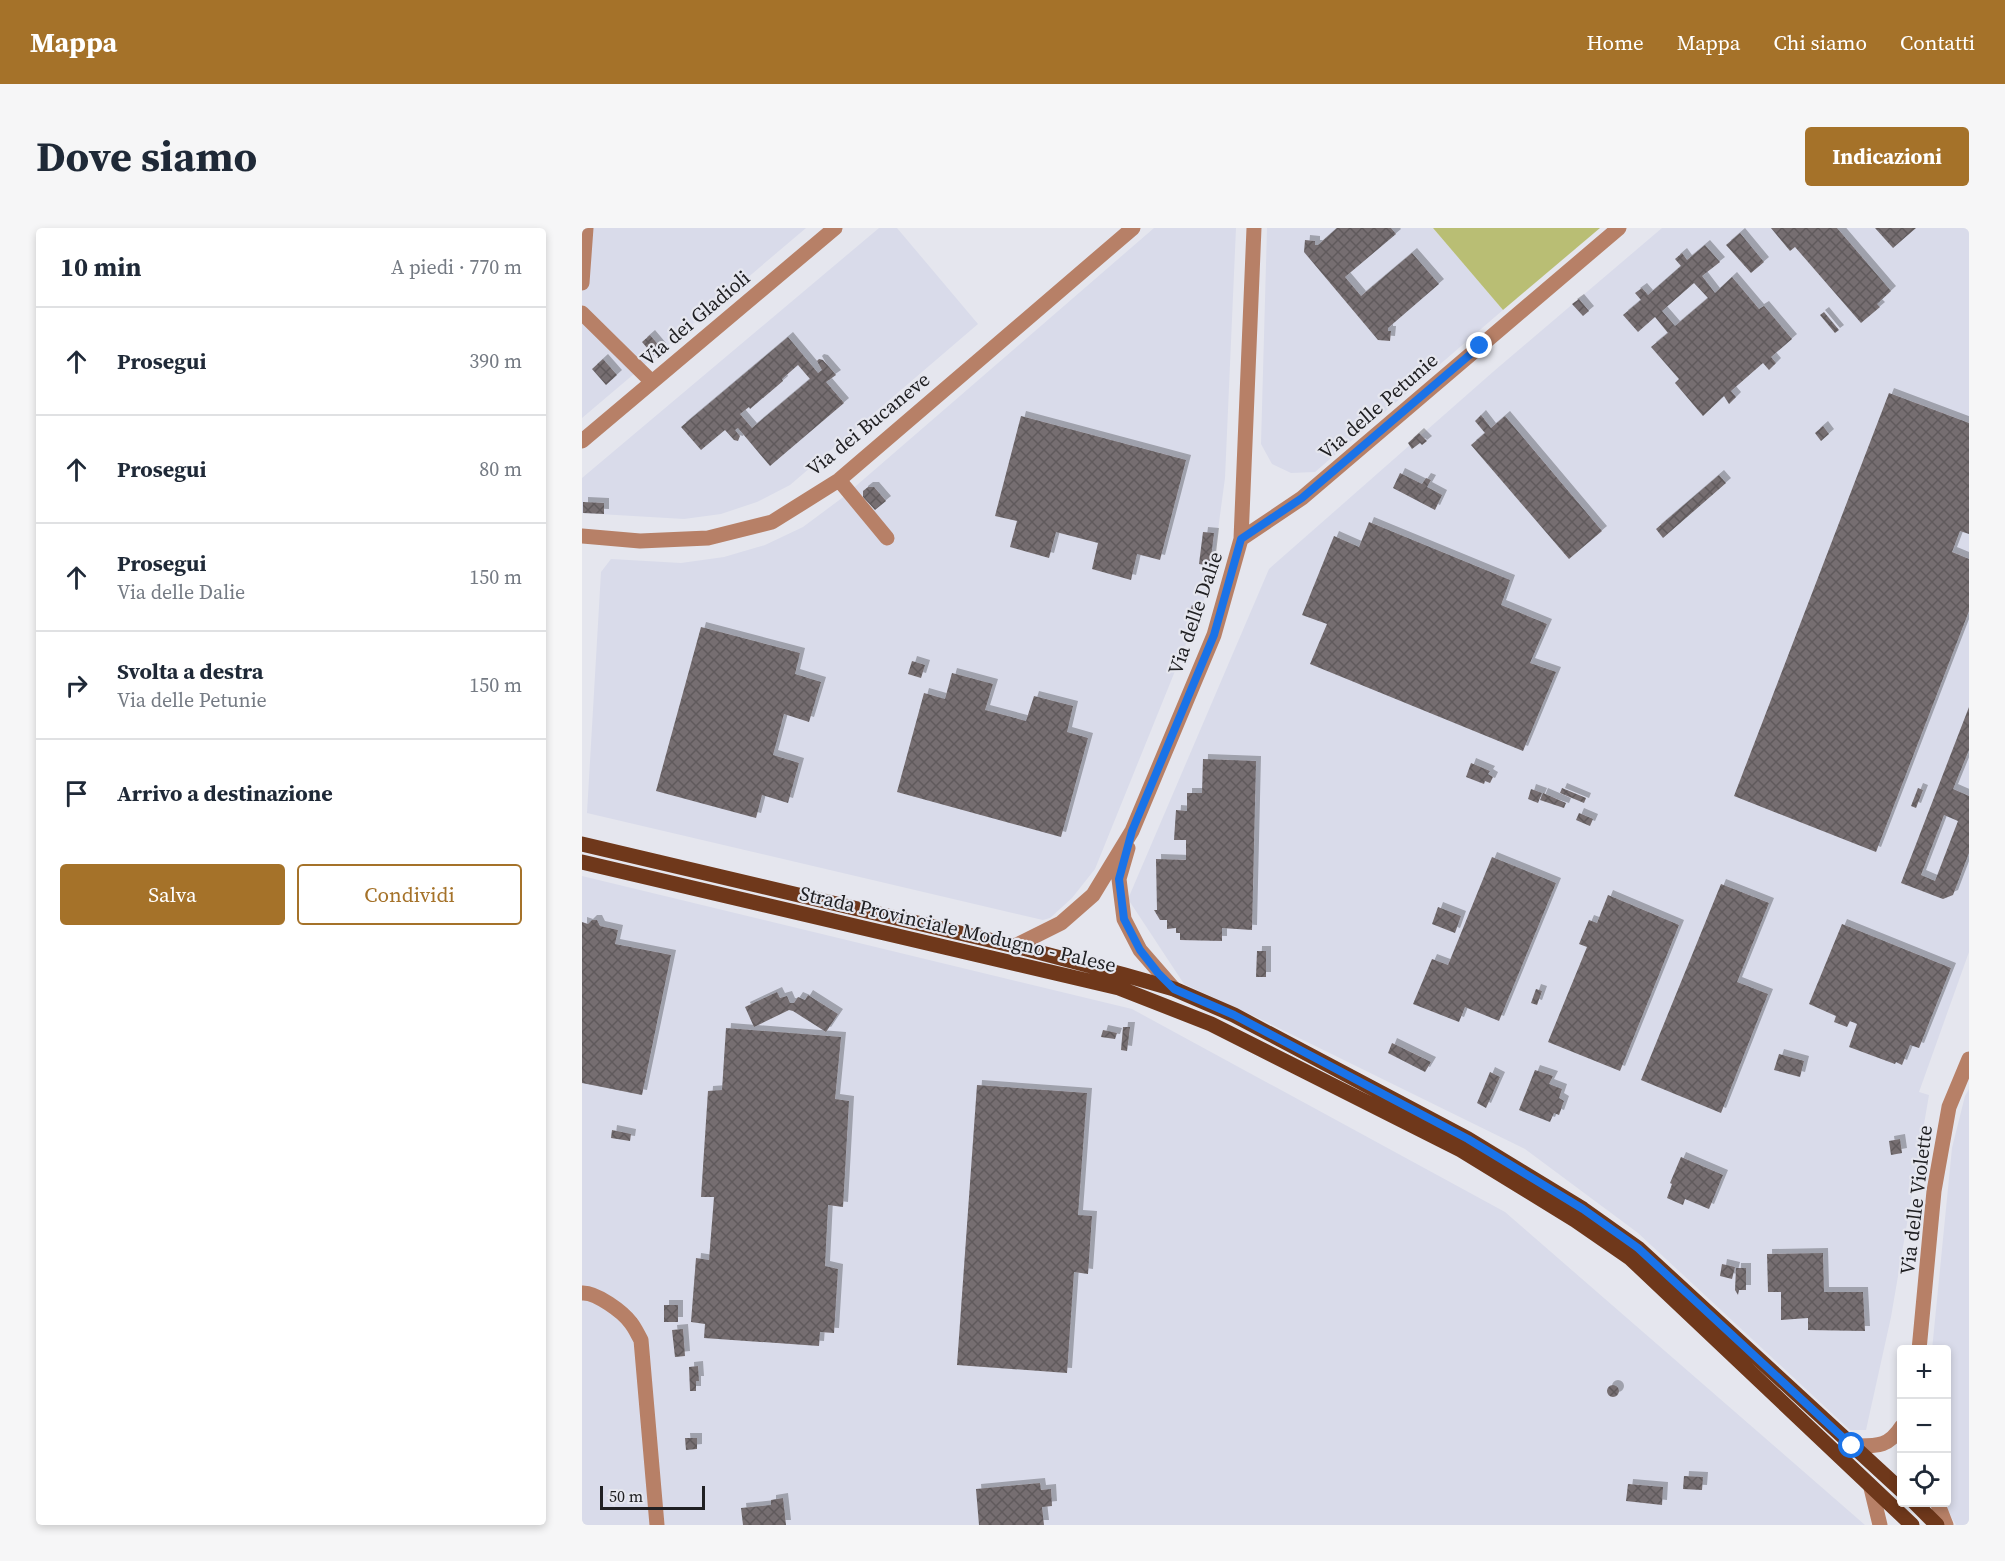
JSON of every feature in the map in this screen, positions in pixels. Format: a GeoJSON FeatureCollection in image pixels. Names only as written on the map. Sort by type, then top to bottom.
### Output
{"type":"FeatureCollection","features":[{"type":"Feature","properties":{"kind":"main road","name":"Strada Provinciale Modugno - Palese"},"geometry":{"type":"LineString","coordinates":[[582,844],[1015,946],[1174,989],[1234,1015],[1468,1139],[1583,1209],[1638,1248],[1897,1486]]}},
{"type":"Feature","properties":{"kind":"main road","name":"Strada Provinciale Modugno - Palese"},"geometry":{"type":"LineString","coordinates":[[582,862],[1119,988],[1211,1024],[1461,1150],[1621,1251],[1911,1525]]}},
{"type":"Feature","properties":{"kind":"main road"},"geometry":{"type":"LineString","coordinates":[[1918,1507],[1937,1525]]}},
{"type":"Feature","properties":{"kind":"street"},"geometry":{"type":"LineString","coordinates":[[582,283],[586,228]]}},
{"type":"Feature","properties":{"kind":"street","name":"Via dei Gladioli"},"geometry":{"type":"LineString","coordinates":[[582,441],[836,228]]}},
{"type":"Feature","properties":{"kind":"street","name":"Via dei Bucaneve"},"geometry":{"type":"LineString","coordinates":[[582,536],[640,541],[708,538],[772,522],[839,480],[1133,228]]}},
{"type":"Feature","properties":{"kind":"street","name":"Via delle Dalie"},"geometry":{"type":"LineString","coordinates":[[1015,946],[1061,923],[1093,895],[1132,831],[1214,635],[1241,539],[1254,228]]}},
{"type":"Feature","properties":{"kind":"street","name":"Via delle Petunie"},"geometry":{"type":"LineString","coordinates":[[1241,539],[1302,498],[1619,228]]}},
{"type":"Feature","properties":{"kind":"street"},"geometry":{"type":"LineString","coordinates":[[582,313],[652,382]]}},
{"type":"Feature","properties":{"kind":"street"},"geometry":{"type":"LineString","coordinates":[[839,480],[887,538]]}},
{"type":"Feature","properties":{"kind":"street"},"geometry":{"type":"LineString","coordinates":[[1132,831],[1119,879],[1124,919],[1140,950],[1174,989]]}},
{"type":"Feature","properties":{"kind":"street","name":"Via delle Violette"},"geometry":{"type":"LineString","coordinates":[[1919,1345],[1934,1191],[1949,1107],[1969,1059]]}},
{"type":"Feature","properties":{"kind":"street"},"geometry":{"type":"LineString","coordinates":[[582,1293],[589,1292],[610,1304],[631,1322],[641,1340],[657,1525]]}},
{"type":"Feature","properties":{"kind":"street"},"geometry":{"type":"LineString","coordinates":[[1852,1446],[1879,1446],[1894,1439],[1897,1434]]}},
{"type":"Feature","properties":{"kind":"street"},"geometry":{"type":"LineString","coordinates":[[1871,1488],[1880,1525]]}},
{"type":"Feature","properties":{"kind":"street"},"geometry":{"type":"LineString","coordinates":[[1939,1507],[1946,1525]]}},
{"type":"Feature","properties":{"kind":"shaded area"},"geometry":{"type":"Polygon","coordinates":[[[582,228],[806,228],[582,418],[582,228]]]}},
{"type":"Feature","properties":{"kind":"shaded area"},"geometry":{"type":"Polygon","coordinates":[[[879,228],[897,228],[978,324],[790,485],[757,502],[721,514],[684,519],[582,513],[582,478],[879,228]]]}},
{"type":"Feature","properties":{"kind":"shaded area"},"geometry":{"type":"Polygon","coordinates":[[[1154,228],[1236,228],[1225,478],[1211,582],[1095,869],[1072,898],[1050,918],[1043,920],[587,813],[601,572],[611,559],[681,563],[724,557],[765,545],[803,527],[842,498],[1154,228]]]}},
{"type":"Feature","properties":{"kind":"shaded area"},"geometry":{"type":"Polygon","coordinates":[[[1267,228],[1433,228],[1503,310],[1315,472],[1291,473],[1272,464],[1261,444],[1267,228]]]}},
{"type":"Feature","properties":{"kind":"shaded area"},"geometry":{"type":"Polygon","coordinates":[[[1662,228],[1969,228],[1969,952],[1919,1092],[1929,1095],[1891,1317],[1866,1430],[1850,1430],[1638,1233],[1525,1149],[1184,984],[1128,899],[1269,569],[1494,371],[1662,228]]]}},
{"type":"Feature","properties":{"kind":"shaded area"},"geometry":{"type":"Polygon","coordinates":[[[582,876],[1132,1009],[1505,1212],[1865,1525],[582,1525],[582,876]]]}},
{"type":"Feature","properties":{"kind":"shaded area"},"geometry":{"type":"Polygon","coordinates":[[[1969,1089],[1969,1525],[1956,1525],[1945,1507],[1951,1507],[1951,1345],[1932,1345],[1952,1148],[1965,1096],[1969,1089]]]}},
{"type":"Feature","properties":{"kind":"green space"},"geometry":{"type":"Polygon","coordinates":[[[1433,228],[1600,228],[1503,310],[1433,228]]]}},
{"type":"Feature","properties":{"kind":"building"},"geometry":{"type":"Polygon","coordinates":[[[1337,228],[1391,228],[1396,234],[1345,277],[1361,296],[1412,253],[1439,284],[1388,328],[1388,331],[1391,331],[1390,341],[1378,340],[1304,252],[1305,240],[1315,241],[1315,245],[1318,245],[1337,228]]]}},
{"type":"Feature","properties":{"kind":"building"},"geometry":{"type":"Polygon","coordinates":[[[1771,228],[1837,228],[1891,291],[1877,304],[1880,307],[1861,323],[1795,247],[1790,251],[1771,228]]]}},
{"type":"Feature","properties":{"kind":"building"},"geometry":{"type":"Polygon","coordinates":[[[1875,228],[1916,228],[1893,248],[1875,228]]]}},
{"type":"Feature","properties":{"kind":"building"},"geometry":{"type":"Polygon","coordinates":[[[1740,233],[1764,262],[1751,273],[1726,245],[1740,233]]]}},
{"type":"Feature","properties":{"kind":"building"},"geometry":{"type":"Polygon","coordinates":[[[1705,245],[1720,262],[1702,276],[1715,293],[1732,277],[1759,309],[1764,306],[1792,339],[1771,357],[1776,363],[1769,370],[1763,363],[1731,391],[1736,397],[1729,404],[1724,396],[1703,416],[1675,383],[1679,379],[1651,347],[1668,333],[1655,317],[1638,332],[1623,315],[1641,300],[1635,293],[1642,288],[1648,295],[1681,266],[1675,259],[1682,253],[1687,260],[1705,245]],[[1694,283],[1662,311],[1675,326],[1708,298],[1694,283]]]}},
{"type":"Feature","properties":{"kind":"building"},"geometry":{"type":"Polygon","coordinates":[[[1579,299],[1589,311],[1583,316],[1572,304],[1579,299]]]}},
{"type":"Feature","properties":{"kind":"building"},"geometry":{"type":"Polygon","coordinates":[[[1824,312],[1839,330],[1835,333],[1820,315],[1824,312]]]}},
{"type":"Feature","properties":{"kind":"building"},"geometry":{"type":"Polygon","coordinates":[[[650,335],[661,348],[653,355],[642,342],[650,335]]]}},
{"type":"Feature","properties":{"kind":"building"},"geometry":{"type":"Polygon","coordinates":[[[788,337],[818,373],[822,370],[817,361],[819,359],[823,360],[836,375],[826,382],[844,403],[770,466],[738,428],[735,430],[740,436],[738,441],[734,440],[725,430],[701,450],[681,427],[788,337]],[[798,365],[750,409],[749,407],[740,414],[752,428],[810,379],[798,365]]]}},
{"type":"Feature","properties":{"kind":"building"},"geometry":{"type":"Polygon","coordinates":[[[603,359],[617,375],[606,385],[592,369],[603,359]]]}},
{"type":"Feature","properties":{"kind":"building"},"geometry":{"type":"Polygon","coordinates":[[[1889,393],[1969,423],[1969,534],[1960,531],[1952,552],[1969,559],[1969,611],[1876,852],[1734,796],[1889,393]]]}},
{"type":"Feature","properties":{"kind":"building"},"geometry":{"type":"Polygon","coordinates":[[[1481,415],[1491,428],[1505,416],[1602,531],[1569,559],[1471,445],[1485,433],[1475,421],[1481,415]]]}},
{"type":"Feature","properties":{"kind":"building"},"geometry":{"type":"Polygon","coordinates":[[[1021,416],[1186,460],[1160,560],[1137,554],[1131,580],[1092,569],[1098,543],[1056,532],[1049,558],[1010,547],[1017,521],[995,516],[1021,416]]]}},
{"type":"Feature","properties":{"kind":"building"},"geometry":{"type":"Polygon","coordinates":[[[1823,426],[1829,434],[1821,441],[1815,433],[1823,426]]]}},
{"type":"Feature","properties":{"kind":"building"},"geometry":{"type":"Polygon","coordinates":[[[1419,433],[1427,441],[1412,449],[1408,443],[1419,433]]]}},
{"type":"Feature","properties":{"kind":"building"},"geometry":{"type":"Polygon","coordinates":[[[1400,473],[1422,484],[1426,478],[1431,480],[1427,487],[1442,495],[1435,510],[1393,488],[1400,473]]]}},
{"type":"Feature","properties":{"kind":"building"},"geometry":{"type":"Polygon","coordinates":[[[1719,475],[1726,483],[1663,538],[1656,529],[1719,475]]]}},
{"type":"Feature","properties":{"kind":"building"},"geometry":{"type":"Polygon","coordinates":[[[868,487],[874,487],[886,501],[875,510],[863,497],[863,491],[868,487]]]}},
{"type":"Feature","properties":{"kind":"building"},"geometry":{"type":"Polygon","coordinates":[[[583,502],[604,503],[604,514],[583,513],[583,502]]]}},
{"type":"Feature","properties":{"kind":"building"},"geometry":{"type":"Polygon","coordinates":[[[1369,522],[1510,580],[1501,605],[1547,624],[1530,663],[1556,672],[1523,751],[1310,664],[1327,624],[1302,615],[1334,536],[1359,547],[1369,522]]]}},
{"type":"Feature","properties":{"kind":"building"},"geometry":{"type":"Polygon","coordinates":[[[1203,532],[1214,533],[1210,566],[1199,564],[1203,532]]]}},
{"type":"Feature","properties":{"kind":"building"},"geometry":{"type":"Polygon","coordinates":[[[1192,605],[1198,607],[1192,622],[1187,619],[1192,605]]]}},
{"type":"Feature","properties":{"kind":"building"},"geometry":{"type":"Polygon","coordinates":[[[701,627],[800,653],[795,674],[821,682],[809,722],[784,714],[773,755],[799,763],[788,803],[762,795],[756,818],[656,791],[701,627]]]}},
{"type":"Feature","properties":{"kind":"building"},"geometry":{"type":"Polygon","coordinates":[[[912,661],[925,665],[921,678],[908,674],[912,661]]]}},
{"type":"Feature","properties":{"kind":"building"},"geometry":{"type":"Polygon","coordinates":[[[952,673],[993,684],[985,710],[1026,721],[1034,696],[1073,706],[1067,732],[1088,738],[1061,837],[897,792],[924,693],[945,699],[952,673]]]}},
{"type":"Feature","properties":{"kind":"building"},"geometry":{"type":"Polygon","coordinates":[[[1969,707],[1969,750],[1953,789],[1969,796],[1969,853],[1953,895],[1943,899],[1901,883],[1969,707]],[[1944,815],[1921,875],[1935,881],[1958,821],[1944,815]]]}},
{"type":"Feature","properties":{"kind":"building"},"geometry":{"type":"Polygon","coordinates":[[[1203,759],[1256,761],[1252,930],[1222,928],[1222,941],[1180,940],[1180,933],[1176,933],[1176,928],[1167,929],[1167,920],[1160,920],[1154,910],[1157,910],[1156,859],[1186,860],[1186,840],[1174,840],[1176,810],[1187,811],[1187,793],[1202,793],[1203,759]]]}},
{"type":"Feature","properties":{"kind":"building"},"geometry":{"type":"Polygon","coordinates":[[[1471,763],[1490,771],[1488,774],[1493,777],[1490,783],[1485,781],[1484,784],[1466,777],[1471,763]]]}},
{"type":"Feature","properties":{"kind":"building"},"geometry":{"type":"Polygon","coordinates":[[[1562,788],[1586,798],[1584,803],[1560,793],[1562,788]]]}},
{"type":"Feature","properties":{"kind":"building"},"geometry":{"type":"Polygon","coordinates":[[[1918,788],[1923,790],[1916,808],[1911,806],[1918,788]]]}},
{"type":"Feature","properties":{"kind":"building"},"geometry":{"type":"Polygon","coordinates":[[[1531,789],[1542,793],[1538,803],[1528,799],[1531,789]]]}},
{"type":"Feature","properties":{"kind":"building"},"geometry":{"type":"Polygon","coordinates":[[[1543,793],[1566,803],[1564,808],[1540,800],[1543,793]]]}},
{"type":"Feature","properties":{"kind":"building"},"geometry":{"type":"Polygon","coordinates":[[[1579,813],[1593,819],[1590,826],[1576,820],[1579,813]]]}},
{"type":"Feature","properties":{"kind":"building"},"geometry":{"type":"Polygon","coordinates":[[[1492,857],[1556,883],[1499,1021],[1465,1007],[1459,1022],[1413,1004],[1432,959],[1448,965],[1492,857]]]}},
{"type":"Feature","properties":{"kind":"building"},"geometry":{"type":"Polygon","coordinates":[[[1721,884],[1769,903],[1737,982],[1768,994],[1721,1113],[1641,1080],[1721,884]]]}},
{"type":"Feature","properties":{"kind":"building"},"geometry":{"type":"Polygon","coordinates":[[[1608,895],[1679,925],[1620,1071],[1548,1042],[1587,947],[1579,944],[1589,920],[1597,923],[1608,895]]]}},
{"type":"Feature","properties":{"kind":"building"},"geometry":{"type":"Polygon","coordinates":[[[1438,907],[1461,916],[1455,933],[1432,924],[1438,907]]]}},
{"type":"Feature","properties":{"kind":"building"},"geometry":{"type":"Polygon","coordinates":[[[592,920],[597,920],[600,926],[618,930],[615,944],[671,955],[642,1095],[582,1083],[582,922],[588,924],[592,920]]]}},
{"type":"Feature","properties":{"kind":"building"},"geometry":{"type":"Polygon","coordinates":[[[1842,924],[1951,968],[1919,1048],[1910,1045],[1902,1065],[1849,1047],[1857,1024],[1850,1021],[1847,1027],[1834,1022],[1836,1016],[1809,1004],[1842,924]]]}},
{"type":"Feature","properties":{"kind":"building"},"geometry":{"type":"Polygon","coordinates":[[[1257,951],[1266,951],[1266,977],[1256,977],[1257,951]]]}},
{"type":"Feature","properties":{"kind":"building"},"geometry":{"type":"Polygon","coordinates":[[[1536,989],[1542,991],[1537,1005],[1531,1003],[1536,989]]]}},
{"type":"Feature","properties":{"kind":"building"},"geometry":{"type":"Polygon","coordinates":[[[777,992],[780,998],[787,996],[790,1003],[794,1003],[798,997],[805,1000],[808,995],[838,1014],[826,1032],[789,1010],[754,1027],[745,1007],[777,992]]]}},
{"type":"Feature","properties":{"kind":"building"},"geometry":{"type":"Polygon","coordinates":[[[1123,1027],[1130,1027],[1127,1051],[1121,1050],[1123,1027]]]}},
{"type":"Feature","properties":{"kind":"building"},"geometry":{"type":"Polygon","coordinates":[[[726,1028],[841,1037],[835,1099],[849,1101],[843,1207],[828,1205],[825,1266],[838,1269],[834,1333],[820,1332],[819,1346],[704,1338],[705,1324],[691,1322],[696,1258],[709,1260],[714,1197],[701,1197],[708,1091],[722,1090],[726,1028]]]}},
{"type":"Feature","properties":{"kind":"building"},"geometry":{"type":"Polygon","coordinates":[[[1103,1030],[1117,1033],[1115,1039],[1101,1037],[1103,1030]]]}},
{"type":"Feature","properties":{"kind":"building"},"geometry":{"type":"Polygon","coordinates":[[[1392,1043],[1431,1062],[1425,1072],[1388,1053],[1392,1043]]]}},
{"type":"Feature","properties":{"kind":"building"},"geometry":{"type":"Polygon","coordinates":[[[1779,1054],[1804,1061],[1800,1077],[1774,1070],[1779,1054]]]}},
{"type":"Feature","properties":{"kind":"building"},"geometry":{"type":"Polygon","coordinates":[[[1535,1070],[1553,1076],[1549,1084],[1562,1089],[1559,1098],[1564,1101],[1559,1115],[1554,1113],[1550,1122],[1519,1110],[1535,1070]]]}},
{"type":"Feature","properties":{"kind":"building"},"geometry":{"type":"Polygon","coordinates":[[[1490,1072],[1500,1077],[1486,1108],[1477,1103],[1490,1072]]]}},
{"type":"Feature","properties":{"kind":"building"},"geometry":{"type":"Polygon","coordinates":[[[977,1085],[1087,1093],[1078,1215],[1092,1216],[1088,1274],[1074,1272],[1067,1373],[957,1365],[977,1085]]]}},
{"type":"Feature","properties":{"kind":"building"},"geometry":{"type":"Polygon","coordinates":[[[612,1130],[631,1134],[630,1141],[611,1138],[612,1130]]]}},
{"type":"Feature","properties":{"kind":"building"},"geometry":{"type":"Polygon","coordinates":[[[1900,1139],[1902,1153],[1891,1155],[1889,1141],[1900,1139]]]}},
{"type":"Feature","properties":{"kind":"building"},"geometry":{"type":"Polygon","coordinates":[[[1681,1157],[1723,1175],[1709,1209],[1685,1199],[1683,1205],[1667,1198],[1672,1184],[1670,1183],[1681,1157]]]}},
{"type":"Feature","properties":{"kind":"building"},"geometry":{"type":"Polygon","coordinates":[[[1823,1253],[1824,1292],[1863,1292],[1865,1331],[1808,1330],[1808,1318],[1781,1320],[1781,1292],[1768,1292],[1767,1254],[1823,1253]]]}},
{"type":"Feature","properties":{"kind":"building"},"geometry":{"type":"Polygon","coordinates":[[[1722,1264],[1735,1267],[1732,1279],[1720,1276],[1722,1264]]]}},
{"type":"Feature","properties":{"kind":"building"},"geometry":{"type":"Polygon","coordinates":[[[1736,1268],[1746,1268],[1746,1290],[1739,1290],[1738,1295],[1735,1290],[1736,1268]]]}},
{"type":"Feature","properties":{"kind":"building"},"geometry":{"type":"Polygon","coordinates":[[[664,1305],[678,1305],[678,1322],[664,1322],[664,1305]]]}},
{"type":"Feature","properties":{"kind":"building"},"geometry":{"type":"Polygon","coordinates":[[[683,1329],[685,1356],[675,1357],[672,1330],[683,1329]]]}},
{"type":"Feature","properties":{"kind":"building"},"geometry":{"type":"Polygon","coordinates":[[[698,1366],[699,1381],[696,1381],[696,1391],[690,1391],[689,1367],[698,1366]]]}},
{"type":"Feature","properties":{"kind":"building"},"geometry":{"type":"Polygon","coordinates":[[[1615,1385],[1619,1391],[1615,1397],[1611,1397],[1607,1389],[1615,1385]]]}},
{"type":"Feature","properties":{"kind":"building"},"geometry":{"type":"Polygon","coordinates":[[[685,1438],[697,1438],[697,1449],[686,1450],[685,1438]]]}},
{"type":"Feature","properties":{"kind":"building"},"geometry":{"type":"Polygon","coordinates":[[[1684,1476],[1703,1477],[1702,1490],[1683,1489],[1684,1476]]]}},
{"type":"Feature","properties":{"kind":"building"},"geometry":{"type":"Polygon","coordinates":[[[1040,1483],[1041,1490],[1051,1489],[1052,1506],[1042,1507],[1044,1525],[979,1525],[976,1489],[1040,1483]]]}},
{"type":"Feature","properties":{"kind":"building"},"geometry":{"type":"Polygon","coordinates":[[[1628,1484],[1663,1487],[1662,1505],[1626,1501],[1628,1484]]]}},
{"type":"Feature","properties":{"kind":"building"},"geometry":{"type":"Polygon","coordinates":[[[783,1498],[786,1525],[743,1525],[741,1508],[771,1505],[771,1500],[783,1498]]]}},
{"type":"Feature","properties":{"kind":"route"},"geometry":{"type":"LineString","coordinates":[[1480,346],[1302,498],[1241,539],[1214,635],[1132,831],[1119,879],[1124,919],[1140,950],[1174,989],[1234,1015],[1468,1139],[1583,1209],[1638,1248],[1852,1446]]}}]}
